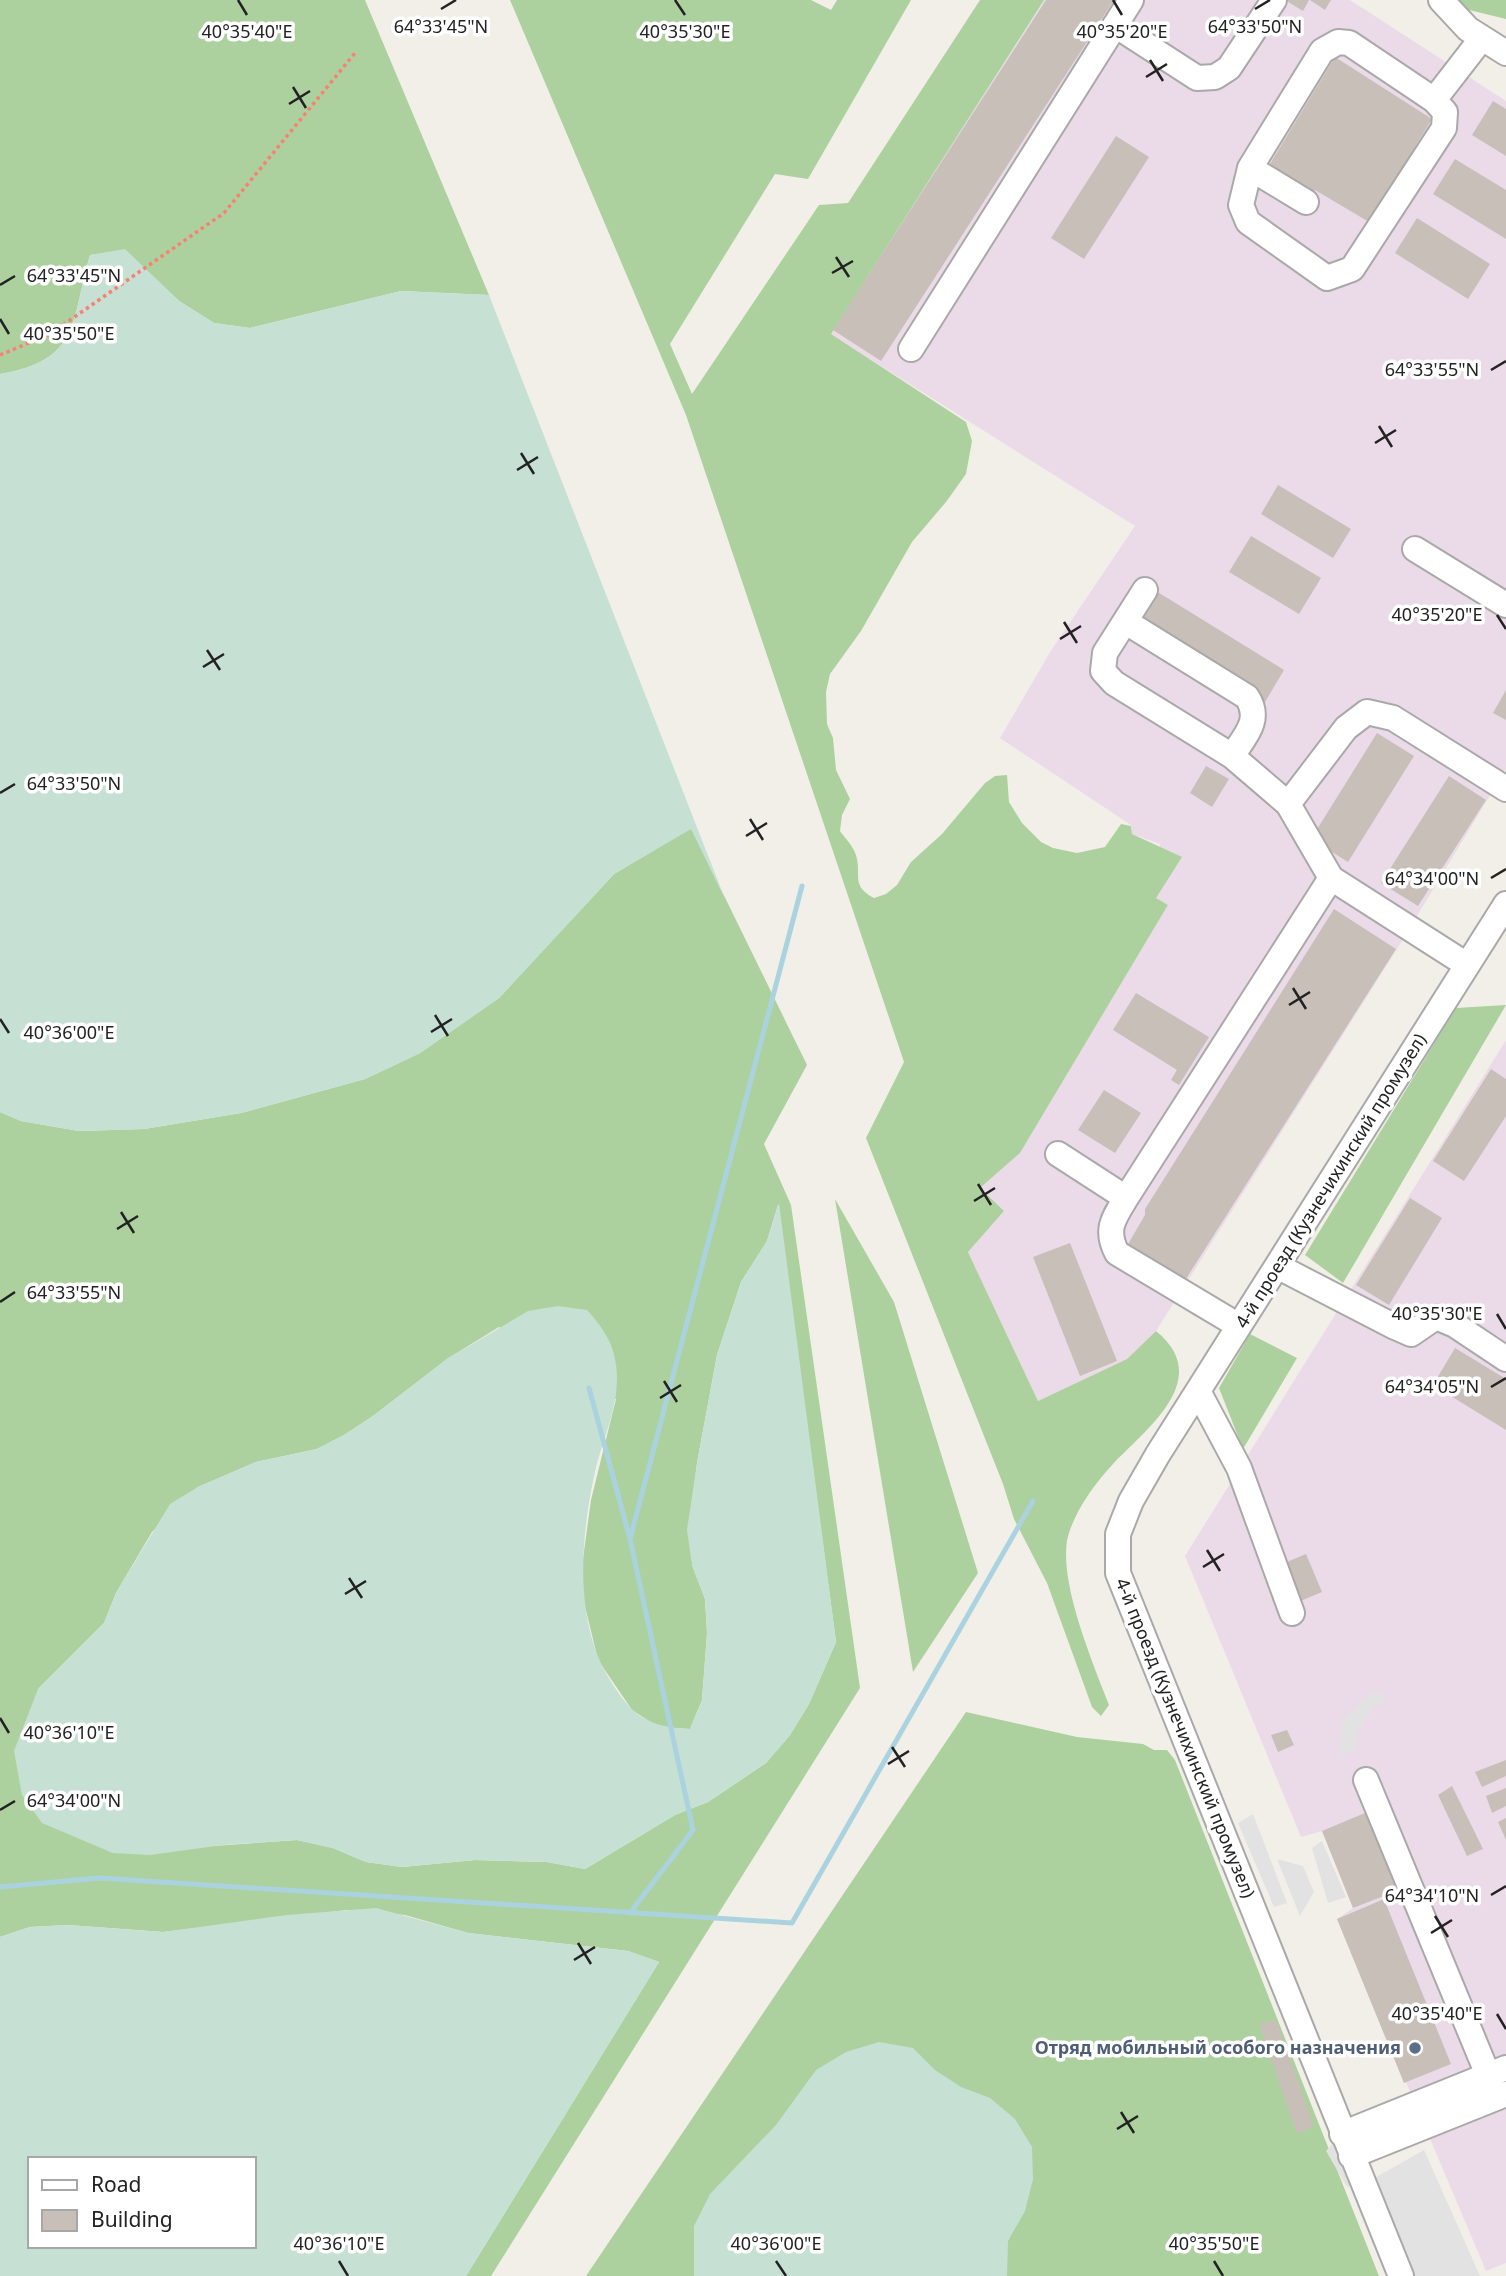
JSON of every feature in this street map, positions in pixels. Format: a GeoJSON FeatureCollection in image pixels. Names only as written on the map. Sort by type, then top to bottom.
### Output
{"type":"FeatureCollection","features":[{"type":"Feature","properties":{"kind":"street"},"geometry":{"type":"LineString","coordinates":[[911,349],[1131,0]]}},
{"type":"Feature","properties":{"kind":"street"},"geometry":{"type":"LineString","coordinates":[[1115,25],[1198,78],[1215,77],[1229,68],[1274,0]]}},
{"type":"Feature","properties":{"kind":"street"},"geometry":{"type":"LineString","coordinates":[[1441,0],[1468,29],[1506,53]]}},
{"type":"Feature","properties":{"kind":"street"},"geometry":{"type":"LineString","coordinates":[[1434,100],[1482,38]]}},
{"type":"Feature","properties":{"kind":"street"},"geometry":{"type":"LineString","coordinates":[[1338,42],[1349,43],[1434,100],[1445,112],[1444,128],[1352,269],[1327,278],[1248,222],[1241,205],[1250,168],[1322,51],[1338,42]]}},
{"type":"Feature","properties":{"kind":"street"},"geometry":{"type":"LineString","coordinates":[[1250,168],[1306,202]]}},
{"type":"Feature","properties":{"kind":"street"},"geometry":{"type":"LineString","coordinates":[[1415,549],[1506,605]]}},
{"type":"Feature","properties":{"kind":"street"},"geometry":{"type":"LineString","coordinates":[[1145,590],[1105,653],[1102,671],[1114,683],[1232,756],[1287,804],[1331,878],[1467,965]]}},
{"type":"Feature","properties":{"kind":"street"},"geometry":{"type":"LineString","coordinates":[[1126,622],[1247,697],[1254,708],[1255,722],[1232,756]]}},
{"type":"Feature","properties":{"kind":"street"},"geometry":{"type":"LineString","coordinates":[[1287,804],[1346,728],[1367,712],[1393,718],[1506,789]]}},
{"type":"Feature","properties":{"kind":"street"},"geometry":{"type":"LineString","coordinates":[[1239,1326],[1117,1253],[1109,1226],[1331,878]]}},
{"type":"Feature","properties":{"kind":"street","name":"4-й проезд (Кузнечихинский промузел)"},"geometry":{"type":"LineString","coordinates":[[1401,2276],[1118,1573],[1118,1534],[1131,1501],[1198,1391],[1506,904]]}},
{"type":"Feature","properties":{"kind":"street"},"geometry":{"type":"LineString","coordinates":[[1058,1154],[1126,1198]]}},
{"type":"Feature","properties":{"kind":"street"},"geometry":{"type":"LineString","coordinates":[[1277,1266],[1411,1334],[1436,1317],[1455,1325],[1506,1359]]}},
{"type":"Feature","properties":{"kind":"street"},"geometry":{"type":"LineString","coordinates":[[1198,1391],[1239,1468],[1292,1613]]}},
{"type":"Feature","properties":{"kind":"street"},"geometry":{"type":"LineString","coordinates":[[1347,2145],[1497,2072],[1366,1780]]}},
{"type":"Feature","properties":{"kind":"street"},"geometry":{"type":"LineString","coordinates":[[1347,2145],[1506,2094]]}},
{"type":"Feature","properties":{"kind":"path"},"geometry":{"type":"LineString","coordinates":[[0,355],[50,334],[224,213],[355,53]]}},
{"type":"Feature","properties":{"kind":"shaded area"},"geometry":{"type":"Polygon","coordinates":[[[1044,0],[1350,0],[1506,101],[1506,769],[1397,949],[1156,1331],[1127,1359],[1038,1401],[968,1252],[1004,1211],[979,1189],[1020,1153],[1168,905],[1156,898],[1160,844],[1132,834],[1131,825],[1000,738],[1052,649],[1135,526],[830,334],[1044,0]]]}},
{"type":"Feature","properties":{"kind":"shaded area"},"geometry":{"type":"Polygon","coordinates":[[[1506,1040],[1506,2263],[1486,2271],[1337,1919],[1353,1908],[1322,1831],[1301,1837],[1185,1556],[1506,1040]]]}},
{"type":"Feature","properties":{"kind":"shaded area"},"geometry":{"type":"Polygon","coordinates":[[[1381,1693],[1385,1701],[1376,1705],[1359,1729],[1355,1750],[1338,1755],[1343,1720],[1370,1694],[1381,1693]]]}},
{"type":"Feature","properties":{"kind":"shaded area"},"geometry":{"type":"Polygon","coordinates":[[[1253,1814],[1287,1903],[1274,1907],[1238,1823],[1253,1814]]]}},
{"type":"Feature","properties":{"kind":"shaded area"},"geometry":{"type":"Polygon","coordinates":[[[1322,1841],[1346,1897],[1328,1903],[1312,1848],[1322,1841]]]}},
{"type":"Feature","properties":{"kind":"shaded area"},"geometry":{"type":"Polygon","coordinates":[[[1277,1859],[1303,1866],[1314,1892],[1300,1916],[1277,1859]]]}},
{"type":"Feature","properties":{"kind":"shaded area"},"geometry":{"type":"Polygon","coordinates":[[[1335,2141],[1358,2184],[1347,2187],[1326,2151],[1335,2141]]]}},
{"type":"Feature","properties":{"kind":"shaded area"},"geometry":{"type":"Polygon","coordinates":[[[1424,2150],[1480,2276],[1410,2276],[1371,2180],[1424,2150]]]}},
{"type":"Feature","properties":{"kind":"green space"},"geometry":{"type":"Polygon","coordinates":[[[0,0],[365,0],[489,295],[401,291],[250,328],[214,323],[179,301],[125,250],[90,255],[75,318],[59,348],[46,359],[26,368],[0,374],[0,0]]]}},
{"type":"Feature","properties":{"kind":"green space"},"geometry":{"type":"Polygon","coordinates":[[[510,0],[811,0],[831,10],[837,0],[911,0],[808,179],[775,174],[670,344],[692,394],[819,205],[848,203],[980,0],[1044,0],[831,334],[966,422],[972,441],[966,474],[912,542],[861,631],[830,674],[826,692],[827,724],[833,738],[836,770],[850,799],[842,815],[840,831],[856,855],[859,884],[874,898],[886,894],[897,885],[911,862],[942,834],[985,783],[995,776],[1007,775],[1009,802],[1022,823],[1041,842],[1053,848],[1077,853],[1105,847],[1121,824],[1131,826],[1132,834],[1182,857],[1156,898],[1168,905],[1020,1153],[980,1188],[1004,1211],[968,1252],[1038,1401],[1127,1359],[1156,1331],[1172,1349],[1179,1367],[1177,1385],[1169,1402],[1157,1419],[1091,1490],[1079,1510],[1067,1541],[1068,1580],[1073,1602],[1109,1705],[1101,1716],[1092,1707],[1047,1583],[1014,1519],[1003,1484],[866,1138],[904,1062],[686,415],[510,0]]]}},
{"type":"Feature","properties":{"kind":"green space"},"geometry":{"type":"Polygon","coordinates":[[[1454,0],[1506,0],[1506,19],[1465,9],[1454,0]]]}},
{"type":"Feature","properties":{"kind":"green space"},"geometry":{"type":"Polygon","coordinates":[[[125,249],[179,301],[214,323],[250,328],[401,291],[489,295],[725,899],[691,829],[614,874],[499,998],[420,1053],[365,1079],[241,1113],[144,1129],[79,1131],[21,1121],[0,1112],[0,374],[26,368],[46,359],[59,348],[75,318],[90,255],[125,249]]]}},
{"type":"Feature","properties":{"kind":"green space"},"geometry":{"type":"Polygon","coordinates":[[[691,828],[807,1065],[764,1144],[791,1205],[860,1688],[491,2276],[466,2276],[659,1962],[628,1951],[468,1933],[405,1915],[347,1910],[163,1932],[68,1925],[30,1927],[0,1937],[0,1112],[21,1121],[79,1131],[144,1129],[241,1113],[365,1079],[420,1053],[499,998],[614,874],[691,828]],[[778,1205],[767,1241],[741,1282],[717,1355],[697,1463],[693,1496],[692,1565],[705,1599],[707,1633],[702,1700],[690,1729],[658,1727],[632,1710],[598,1660],[583,1598],[582,1566],[591,1500],[616,1399],[499,1327],[447,1359],[344,1435],[317,1449],[256,1462],[198,1487],[152,1532],[116,1593],[104,1623],[38,1689],[81,1837],[113,1853],[297,1840],[333,1848],[366,1862],[402,1867],[475,1860],[547,1862],[585,1869],[675,1815],[708,1802],[766,1763],[790,1735],[809,1704],[836,1642],[778,1205]]]}},
{"type":"Feature","properties":{"kind":"green space"},"geometry":{"type":"Polygon","coordinates":[[[1506,1005],[1343,1283],[1305,1255],[1456,1008],[1506,1005]]]}},
{"type":"Feature","properties":{"kind":"green space"},"geometry":{"type":"Polygon","coordinates":[[[835,1199],[894,1302],[978,1573],[913,1672],[835,1199]]]}},
{"type":"Feature","properties":{"kind":"green space"},"geometry":{"type":"Polygon","coordinates":[[[779,1203],[836,1642],[809,1704],[790,1735],[766,1763],[708,1802],[675,1815],[585,1869],[547,1862],[475,1860],[402,1867],[366,1862],[333,1848],[297,1840],[223,1845],[150,1855],[113,1853],[42,1823],[22,1795],[14,1751],[38,1689],[104,1623],[116,1593],[170,1504],[198,1487],[256,1462],[317,1449],[373,1416],[447,1359],[528,1311],[558,1306],[587,1310],[606,1335],[616,1365],[615,1403],[591,1489],[584,1545],[585,1602],[598,1656],[610,1680],[634,1711],[662,1726],[690,1729],[702,1700],[707,1633],[705,1599],[692,1565],[687,1530],[697,1463],[717,1355],[741,1282],[767,1241],[779,1203]]]}},
{"type":"Feature","properties":{"kind":"green space"},"geometry":{"type":"Polygon","coordinates":[[[1250,1334],[1297,1358],[1243,1449],[1219,1388],[1250,1334]]]}},
{"type":"Feature","properties":{"kind":"green space"},"geometry":{"type":"Polygon","coordinates":[[[966,1712],[1077,1737],[1143,1744],[1154,1750],[1167,1750],[1175,1760],[1379,2276],[586,2276],[966,1712]]]}},
{"type":"Feature","properties":{"kind":"green space"},"geometry":{"type":"Polygon","coordinates":[[[376,1908],[468,1933],[628,1951],[659,1962],[466,2276],[0,2276],[0,1937],[30,1927],[68,1925],[163,1932],[287,1915],[376,1908]]]}},
{"type":"Feature","properties":{"kind":"green space"},"geometry":{"type":"Polygon","coordinates":[[[879,2042],[913,2048],[935,2070],[961,2087],[990,2098],[1015,2119],[1032,2147],[1033,2179],[1025,2211],[1008,2241],[1007,2276],[694,2276],[694,2226],[710,2194],[776,2125],[816,2070],[846,2052],[879,2042]]]}},
{"type":"Feature","properties":{"kind":"building"},"geometry":{"type":"Polygon","coordinates":[[[1046,0],[1114,0],[881,361],[833,330],[1046,0]]]}},
{"type":"Feature","properties":{"kind":"building"},"geometry":{"type":"Polygon","coordinates":[[[1285,0],[1309,0],[1303,11],[1285,0]]]}},
{"type":"Feature","properties":{"kind":"building"},"geometry":{"type":"Polygon","coordinates":[[[1310,0],[1331,0],[1325,10],[1310,0]]]}},
{"type":"Feature","properties":{"kind":"building"},"geometry":{"type":"Polygon","coordinates":[[[1335,57],[1432,119],[1369,222],[1315,190],[1312,194],[1268,167],[1335,57]]]}},
{"type":"Feature","properties":{"kind":"building"},"geometry":{"type":"Polygon","coordinates":[[[1493,101],[1506,109],[1506,156],[1472,135],[1493,101]]]}},
{"type":"Feature","properties":{"kind":"building"},"geometry":{"type":"Polygon","coordinates":[[[1116,136],[1149,157],[1084,259],[1051,238],[1116,136]]]}},
{"type":"Feature","properties":{"kind":"building"},"geometry":{"type":"Polygon","coordinates":[[[1455,159],[1506,190],[1506,239],[1433,194],[1455,159]]]}},
{"type":"Feature","properties":{"kind":"building"},"geometry":{"type":"Polygon","coordinates":[[[1417,218],[1490,264],[1468,299],[1395,253],[1417,218]]]}},
{"type":"Feature","properties":{"kind":"building"},"geometry":{"type":"Polygon","coordinates":[[[1278,485],[1351,529],[1333,558],[1261,514],[1278,485]]]}},
{"type":"Feature","properties":{"kind":"building"},"geometry":{"type":"Polygon","coordinates":[[[1251,536],[1321,578],[1299,614],[1229,572],[1251,536]]]}},
{"type":"Feature","properties":{"kind":"building"},"geometry":{"type":"Polygon","coordinates":[[[1156,591],[1284,670],[1265,702],[1136,623],[1156,591]]]}},
{"type":"Feature","properties":{"kind":"building"},"geometry":{"type":"Polygon","coordinates":[[[1506,690],[1506,720],[1493,713],[1506,690]]]}},
{"type":"Feature","properties":{"kind":"building"},"geometry":{"type":"Polygon","coordinates":[[[1377,733],[1414,756],[1348,862],[1311,839],[1377,733]]]}},
{"type":"Feature","properties":{"kind":"building"},"geometry":{"type":"Polygon","coordinates":[[[1206,766],[1229,779],[1212,807],[1190,793],[1206,766]]]}},
{"type":"Feature","properties":{"kind":"building"},"geometry":{"type":"Polygon","coordinates":[[[1449,776],[1486,800],[1418,906],[1381,883],[1449,776]]]}},
{"type":"Feature","properties":{"kind":"building"},"geometry":{"type":"Polygon","coordinates":[[[1334,909],[1396,949],[1184,1282],[1127,1246],[1145,1215],[1145,1209],[1334,909]]]}},
{"type":"Feature","properties":{"kind":"building"},"geometry":{"type":"Polygon","coordinates":[[[1136,993],[1209,1037],[1179,1085],[1171,1080],[1177,1070],[1113,1030],[1136,993]]]}},
{"type":"Feature","properties":{"kind":"building"},"geometry":{"type":"Polygon","coordinates":[[[1491,1069],[1506,1079],[1506,1116],[1464,1181],[1433,1161],[1491,1069]]]}},
{"type":"Feature","properties":{"kind":"building"},"geometry":{"type":"Polygon","coordinates":[[[1104,1090],[1141,1113],[1115,1153],[1078,1130],[1104,1090]]]}},
{"type":"Feature","properties":{"kind":"building"},"geometry":{"type":"Polygon","coordinates":[[[1410,1198],[1442,1218],[1389,1305],[1356,1285],[1410,1198]]]}},
{"type":"Feature","properties":{"kind":"building"},"geometry":{"type":"Polygon","coordinates":[[[1070,1243],[1117,1361],[1080,1376],[1033,1257],[1070,1243]]]}},
{"type":"Feature","properties":{"kind":"building"},"geometry":{"type":"Polygon","coordinates":[[[1455,1348],[1506,1379],[1506,1430],[1433,1385],[1455,1348]]]}},
{"type":"Feature","properties":{"kind":"building"},"geometry":{"type":"Polygon","coordinates":[[[1306,1554],[1322,1592],[1298,1602],[1282,1564],[1306,1554]]]}},
{"type":"Feature","properties":{"kind":"building"},"geometry":{"type":"Polygon","coordinates":[[[1287,1730],[1294,1745],[1278,1752],[1271,1735],[1287,1730]]]}},
{"type":"Feature","properties":{"kind":"building"},"geometry":{"type":"Polygon","coordinates":[[[1506,1760],[1506,1776],[1482,1787],[1475,1772],[1506,1760]]]}},
{"type":"Feature","properties":{"kind":"building"},"geometry":{"type":"Polygon","coordinates":[[[1452,1786],[1483,1849],[1467,1856],[1438,1795],[1452,1786]]]}},
{"type":"Feature","properties":{"kind":"building"},"geometry":{"type":"Polygon","coordinates":[[[1506,1788],[1506,1806],[1492,1813],[1486,1796],[1506,1788]]]}},
{"type":"Feature","properties":{"kind":"building"},"geometry":{"type":"Polygon","coordinates":[[[1372,1810],[1404,1888],[1353,1908],[1322,1831],[1372,1810]]]}},
{"type":"Feature","properties":{"kind":"building"},"geometry":{"type":"Polygon","coordinates":[[[1506,1818],[1506,1840],[1498,1822],[1506,1818]]]}},
{"type":"Feature","properties":{"kind":"building"},"geometry":{"type":"Polygon","coordinates":[[[1384,1899],[1451,2064],[1404,2083],[1337,1919],[1384,1899]]]}},
{"type":"Feature","properties":{"kind":"building"},"geometry":{"type":"Polygon","coordinates":[[[1276,2020],[1314,2126],[1297,2134],[1259,2024],[1276,2020]]]}},
{"type":"Feature","properties":{"kind":"waterway"},"geometry":{"type":"LineString","coordinates":[[630,1539],[802,886]]}},
{"type":"Feature","properties":{"kind":"waterway"},"geometry":{"type":"LineString","coordinates":[[589,1388],[630,1539],[693,1830],[630,1913]]}},
{"type":"Feature","properties":{"kind":"waterway"},"geometry":{"type":"LineString","coordinates":[[0,1887],[99,1878],[792,1923],[1033,1501]]}},
{"type":"Feature","properties":{"kind":"place","name":"Отряд мобильный особого назначения"},"geometry":{"type":"Point","coordinates":[1415,2048]}}]}
